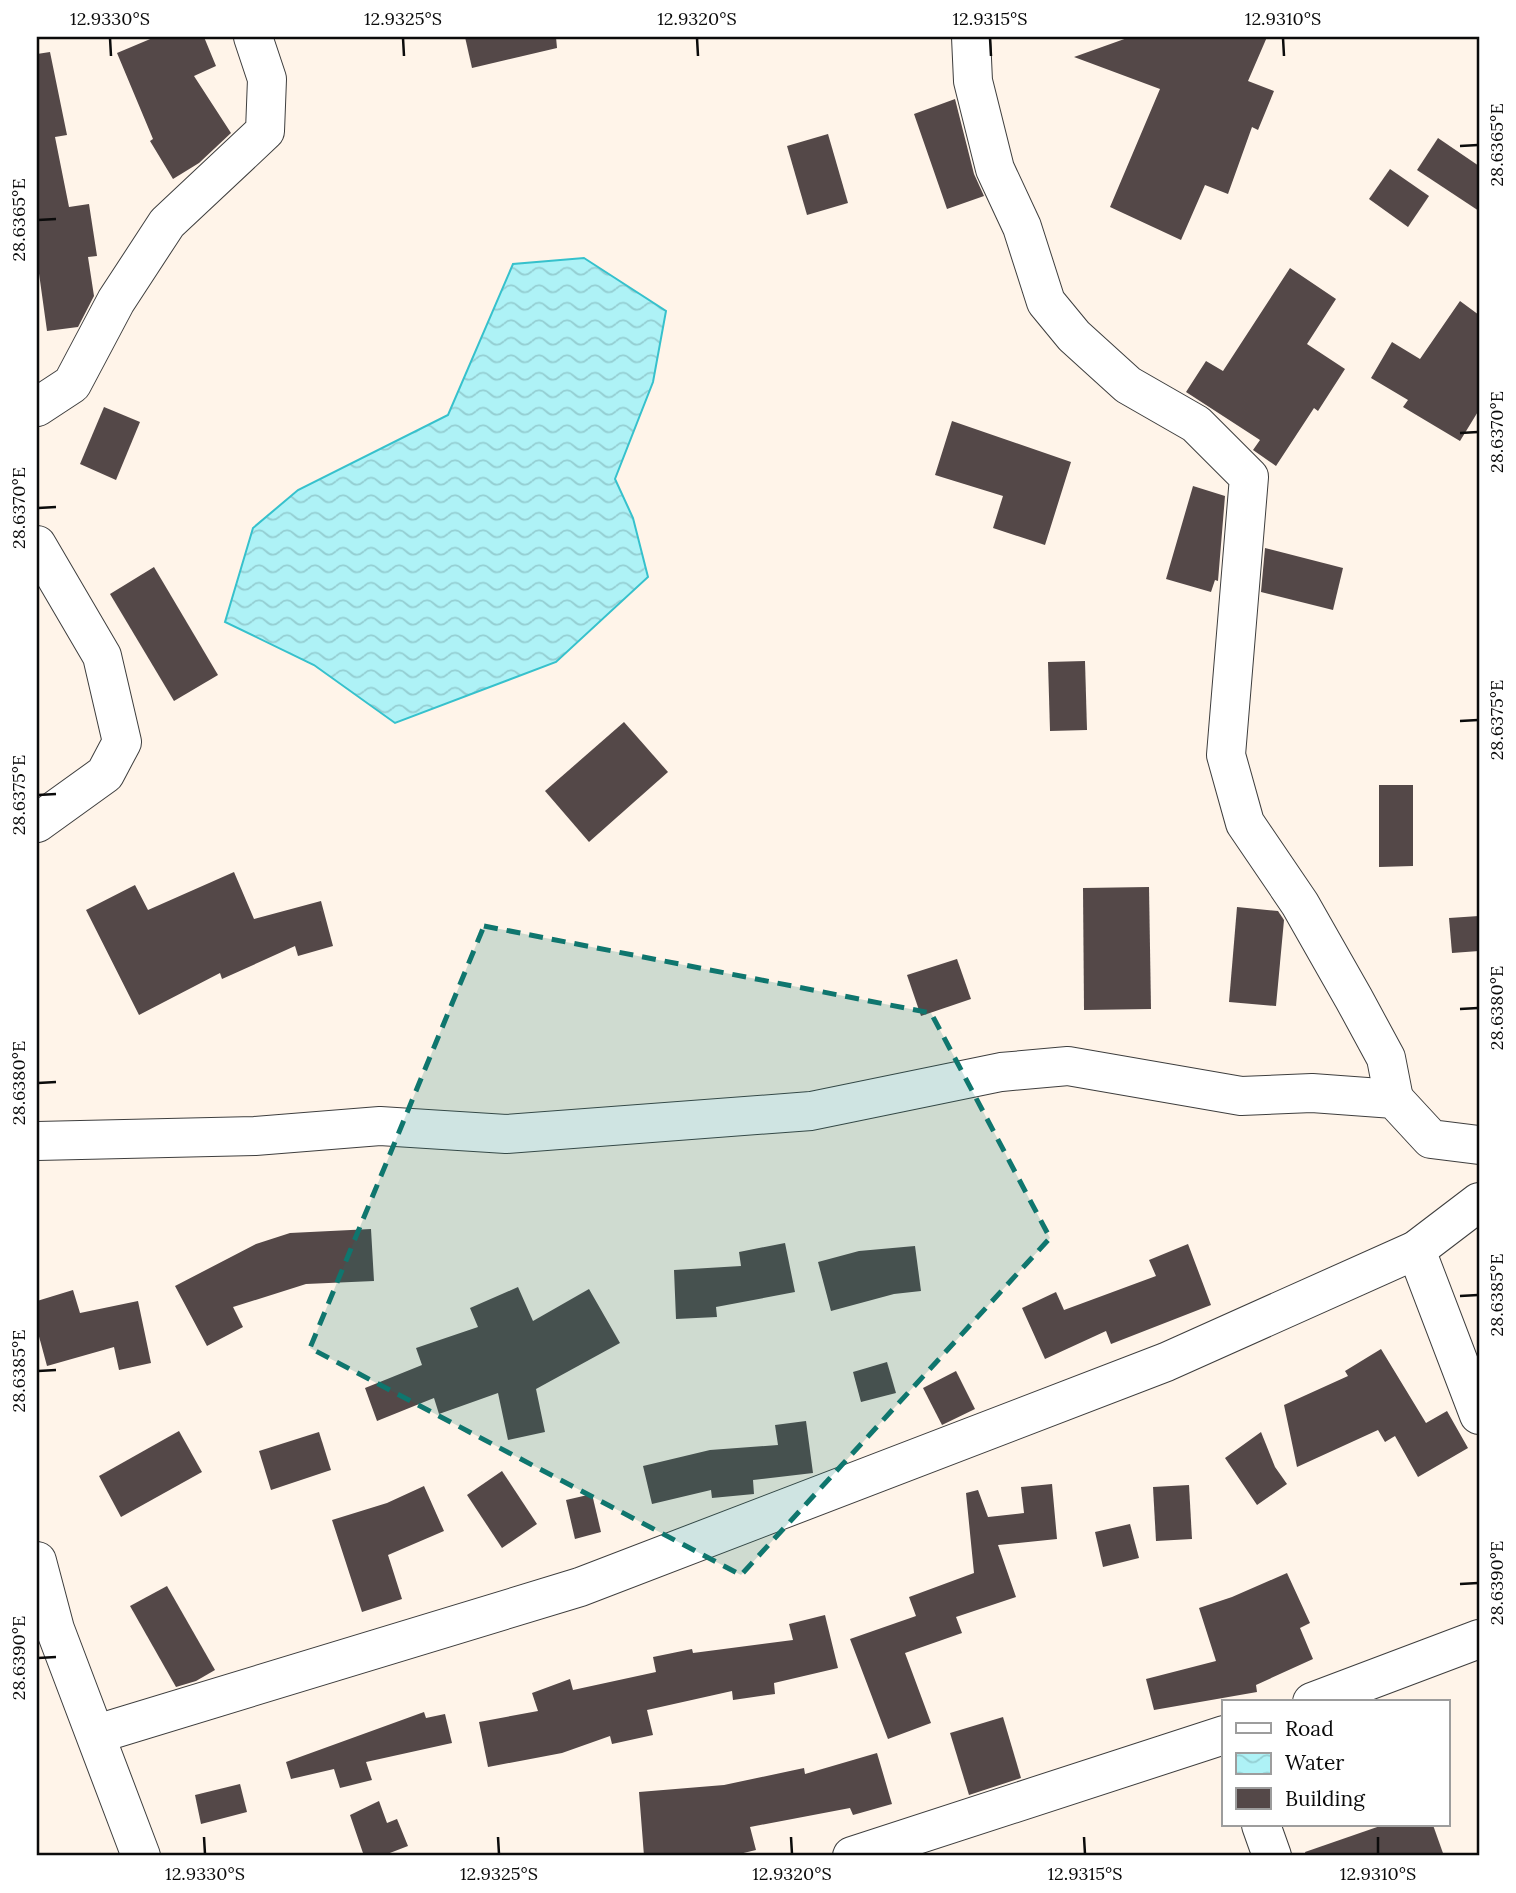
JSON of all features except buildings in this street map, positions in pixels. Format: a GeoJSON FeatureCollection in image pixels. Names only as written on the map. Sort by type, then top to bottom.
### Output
{"type":"FeatureCollection","features":[{"type":"Feature","properties":{"kind":"street"},"geometry":{"type":"LineString","coordinates":[[37,407],[72,384],[116,301],[167,223],[265,131],[267,79],[253,37]]}},
{"type":"Feature","properties":{"kind":"street"},"geometry":{"type":"LineString","coordinates":[[971,37],[974,81],[995,169],[1022,227],[1046,303],[1074,336],[1128,384],[1196,424],[1249,477],[1226,755],[1245,823],[1300,904],[1386,1058],[1394,1099],[1431,1139],[1479,1145]]}},
{"type":"Feature","properties":{"kind":"street"},"geometry":{"type":"LineString","coordinates":[[37,545],[102,656],[122,742],[105,774],[37,823]]}},
{"type":"Feature","properties":{"kind":"street"},"geometry":{"type":"LineString","coordinates":[[37,1141],[255,1136],[380,1126],[506,1134],[811,1111],[1001,1072],[1069,1066],[1241,1096],[1312,1093],[1394,1099]]}},
{"type":"Feature","properties":{"kind":"street"},"geometry":{"type":"LineString","coordinates":[[97,1734],[580,1587],[1166,1362],[1416,1250],[1479,1202]]}},
{"type":"Feature","properties":{"kind":"street"},"geometry":{"type":"LineString","coordinates":[[1416,1250],[1479,1415]]}},
{"type":"Feature","properties":{"kind":"street"},"geometry":{"type":"LineString","coordinates":[[37,1562],[55,1629],[141,1856]]}},
{"type":"Feature","properties":{"kind":"street"},"geometry":{"type":"LineString","coordinates":[[1317,1700],[1479,1639]]}},
{"type":"Feature","properties":{"kind":"street"},"geometry":{"type":"LineString","coordinates":[[852,1856],[908,1848],[1222,1736]]}},
{"type":"Feature","properties":{"kind":"street"},"geometry":{"type":"LineString","coordinates":[[1261,1826],[1272,1856]]}},
{"type":"Feature","properties":{"kind":"highlighted area"},"geometry":{"type":"Polygon","coordinates":[[[484,926],[931,1013],[1050,1238],[741,1575],[310,1348],[484,926]]]}},
{"type":"Feature","properties":{"kind":"water"},"geometry":{"type":"Polygon","coordinates":[[[584,258],[666,311],[653,382],[615,479],[633,518],[648,577],[556,662],[395,723],[314,665],[225,622],[253,528],[298,490],[448,415],[513,264],[584,258]]]}}]}
